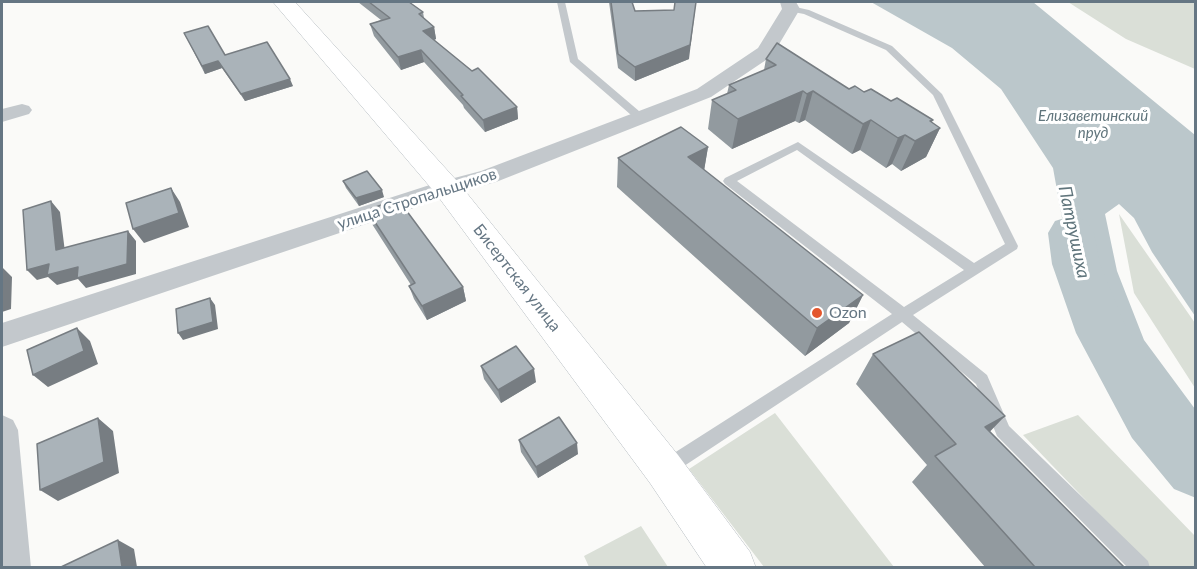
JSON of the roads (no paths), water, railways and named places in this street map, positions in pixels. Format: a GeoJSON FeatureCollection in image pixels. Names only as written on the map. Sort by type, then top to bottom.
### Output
{"type":"FeatureCollection","features":[{"type":"Feature","properties":{"kind":"main road","name":"Бисертская улица"},"geometry":{"type":"LineString","coordinates":[[284,2],[447,188],[664,469],[734,567]]}},
{"type":"Feature","properties":{"kind":"street","name":"улица Стропальщиков"},"geometry":{"type":"LineString","coordinates":[[2,335],[447,188],[488,177],[642,119],[704,93],[765,52],[789,5]]}},
{"type":"Feature","properties":{"kind":"street"},"geometry":{"type":"LineString","coordinates":[[2,116],[22,110]]}},
{"type":"Feature","properties":{"kind":"street"},"geometry":{"type":"LineString","coordinates":[[2,430],[13,567]]}},
{"type":"Feature","properties":{"kind":"lane"},"geometry":{"type":"LineString","coordinates":[[561,2],[573,60],[642,119]]}},
{"type":"Feature","properties":{"kind":"lane"},"geometry":{"type":"LineString","coordinates":[[664,469],[1012,246],[937,94],[889,48],[789,5]]}},
{"type":"Feature","properties":{"kind":"lane"},"geometry":{"type":"LineString","coordinates":[[974,270],[798,146],[729,181],[903,314],[982,380],[1003,431],[1141,567]]}},
{"type":"Feature","properties":{"kind":"water","name":"Елизаветинский пруд"},"geometry":{"type":"Polygon","coordinates":[[[871,2],[1033,2],[1195,135],[1195,316],[1152,252],[1134,218],[1119,204],[1105,214],[1117,271],[1144,340],[1195,409],[1195,469],[1161,429],[1110,349],[1064,229],[1053,168],[1001,89],[952,48],[871,2]]]}},
{"type":"Feature","properties":{"kind":"waterway","name":"Патрушиха"},"geometry":{"type":"LineString","coordinates":[[1071,233],[1076,264],[1102,333],[1153,420],[1196,469]]}},
{"type":"Feature","properties":{"kind":"place","name":"Ozon"},"geometry":{"type":"Point","coordinates":[817,313]}}]}
